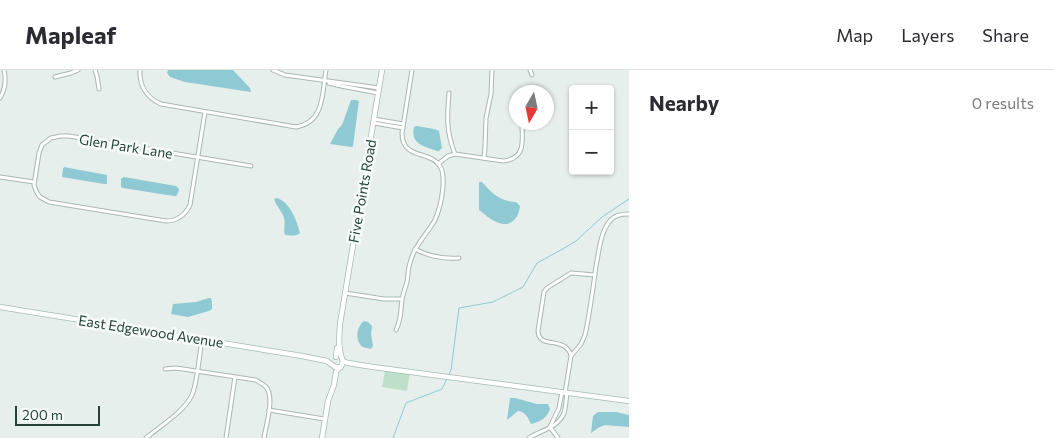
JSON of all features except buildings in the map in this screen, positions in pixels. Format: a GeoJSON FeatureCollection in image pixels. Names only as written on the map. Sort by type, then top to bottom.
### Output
{"type":"FeatureCollection","features":[{"type":"Feature","properties":{"kind":"main road","name":"Five Points Road"},"geometry":{"type":"LineString","coordinates":[[324,419],[326,401],[338,362],[337,332],[342,312],[382,70]]}},
{"type":"Feature","properties":{"kind":"main road","name":"East Edgewood Avenue"},"geometry":{"type":"LineString","coordinates":[[0,307],[338,362],[629,401]]}},
{"type":"Feature","properties":{"kind":"main road"},"geometry":{"type":"LineString","coordinates":[[322,438],[324,419]]}},
{"type":"Feature","properties":{"kind":"street"},"geometry":{"type":"LineString","coordinates":[[0,98],[3,94],[6,77],[4,70]]}},
{"type":"Feature","properties":{"kind":"street"},"geometry":{"type":"LineString","coordinates":[[55,77],[78,70]]}},
{"type":"Feature","properties":{"kind":"street"},"geometry":{"type":"LineString","coordinates":[[95,70],[99,90]]}},
{"type":"Feature","properties":{"kind":"street"},"geometry":{"type":"LineString","coordinates":[[140,70],[144,94],[161,104],[292,126],[300,126],[311,121],[317,115],[326,70]]}},
{"type":"Feature","properties":{"kind":"street"},"geometry":{"type":"LineString","coordinates":[[273,70],[285,75],[324,81],[341,86],[379,90]]}},
{"type":"Feature","properties":{"kind":"street"},"geometry":{"type":"LineString","coordinates":[[396,330],[401,317],[402,299],[410,261],[415,249],[433,223],[440,206],[443,175],[442,168],[433,159],[408,149],[403,140],[403,126],[412,70]]}},
{"type":"Feature","properties":{"kind":"street"},"geometry":{"type":"LineString","coordinates":[[484,158],[486,118],[491,92],[492,70]]}},
{"type":"Feature","properties":{"kind":"street"},"geometry":{"type":"LineString","coordinates":[[530,70],[532,75]]}},
{"type":"Feature","properties":{"kind":"street"},"geometry":{"type":"LineString","coordinates":[[449,93],[447,128],[449,140],[455,154]]}},
{"type":"Feature","properties":{"kind":"street"},"geometry":{"type":"LineString","coordinates":[[0,177],[34,182],[37,193],[48,202],[166,221],[177,219],[187,211],[190,204],[205,112]]}},
{"type":"Feature","properties":{"kind":"street"},"geometry":{"type":"LineString","coordinates":[[374,121],[403,126]]}},
{"type":"Feature","properties":{"kind":"street"},"geometry":{"type":"LineString","coordinates":[[438,164],[446,157],[455,154],[505,161],[515,157],[523,145],[522,130]]}},
{"type":"Feature","properties":{"kind":"street","name":"Glen Park Lane"},"geometry":{"type":"LineString","coordinates":[[34,182],[40,149],[47,140],[56,136],[69,136],[251,166]]}},
{"type":"Feature","properties":{"kind":"street"},"geometry":{"type":"LineString","coordinates":[[571,356],[581,344],[585,335],[600,242],[606,227],[618,215],[629,214]]}},
{"type":"Feature","properties":{"kind":"street"},"geometry":{"type":"LineString","coordinates":[[415,249],[428,255],[460,258]]}},
{"type":"Feature","properties":{"kind":"street"},"geometry":{"type":"LineString","coordinates":[[529,438],[555,425],[564,412],[571,356],[568,348],[564,345],[542,340],[538,336],[544,292],[548,286],[572,272],[595,276]]}},
{"type":"Feature","properties":{"kind":"street"},"geometry":{"type":"LineString","coordinates":[[345,293],[384,299],[402,299]]}},
{"type":"Feature","properties":{"kind":"street"},"geometry":{"type":"LineString","coordinates":[[146,438],[180,410],[191,396],[202,340]]}},
{"type":"Feature","properties":{"kind":"street"},"geometry":{"type":"LineString","coordinates":[[166,369],[176,368],[197,371],[256,380],[261,383],[266,387],[270,396],[264,438]]}},
{"type":"Feature","properties":{"kind":"street"},"geometry":{"type":"LineString","coordinates":[[226,438],[235,378]]}},
{"type":"Feature","properties":{"kind":"street"},"geometry":{"type":"LineString","coordinates":[[269,410],[324,419]]}},
{"type":"Feature","properties":{"kind":"street"},"geometry":{"type":"LineString","coordinates":[[550,427],[558,438]]}},
{"type":"Feature","properties":{"kind":"green space"},"geometry":{"type":"Polygon","coordinates":[[[385,371],[410,372],[407,391],[382,387],[385,371]]]}},
{"type":"Feature","properties":{"kind":"water"},"geometry":{"type":"Polygon","coordinates":[[[168,70],[233,70],[250,88],[251,92],[185,82],[170,77],[167,73],[168,70]]]}},
{"type":"Feature","properties":{"kind":"water"},"geometry":{"type":"Polygon","coordinates":[[[351,100],[359,101],[353,146],[330,144],[342,125],[351,100]]]}},
{"type":"Feature","properties":{"kind":"water"},"geometry":{"type":"Polygon","coordinates":[[[414,127],[439,131],[442,148],[439,151],[423,146],[416,141],[413,133],[414,127]]]}},
{"type":"Feature","properties":{"kind":"water"},"geometry":{"type":"Polygon","coordinates":[[[64,167],[107,175],[107,184],[62,177],[64,167]]]}},
{"type":"Feature","properties":{"kind":"water"},"geometry":{"type":"Polygon","coordinates":[[[124,177],[176,186],[179,189],[178,193],[174,196],[123,188],[121,187],[121,179],[124,177]]]}},
{"type":"Feature","properties":{"kind":"water"},"geometry":{"type":"Polygon","coordinates":[[[479,182],[482,182],[497,196],[516,202],[520,206],[514,220],[510,223],[500,224],[479,210],[479,182]]]}},
{"type":"Feature","properties":{"kind":"water"},"geometry":{"type":"Polygon","coordinates":[[[277,198],[286,203],[292,212],[300,233],[285,235],[284,218],[274,199],[277,198]]]}},
{"type":"Feature","properties":{"kind":"water"},"geometry":{"type":"Polygon","coordinates":[[[211,298],[212,309],[209,311],[188,317],[171,314],[173,304],[196,302],[211,298]]]}},
{"type":"Feature","properties":{"kind":"water"},"geometry":{"type":"Polygon","coordinates":[[[364,321],[372,326],[373,346],[371,349],[363,347],[358,341],[358,330],[364,321]]]}},
{"type":"Feature","properties":{"kind":"water"},"geometry":{"type":"Polygon","coordinates":[[[510,398],[537,404],[548,404],[550,409],[543,419],[531,424],[525,414],[518,411],[507,420],[510,398]]]}},
{"type":"Feature","properties":{"kind":"water"},"geometry":{"type":"Polygon","coordinates":[[[598,412],[616,412],[629,415],[629,427],[605,425],[591,433],[593,416],[598,412]]]}},
{"type":"Feature","properties":{"kind":"waterway"},"geometry":{"type":"LineString","coordinates":[[393,438],[406,403],[442,389],[451,370],[459,308],[493,302],[523,287],[537,263],[576,241],[602,217],[629,199]]}}]}
